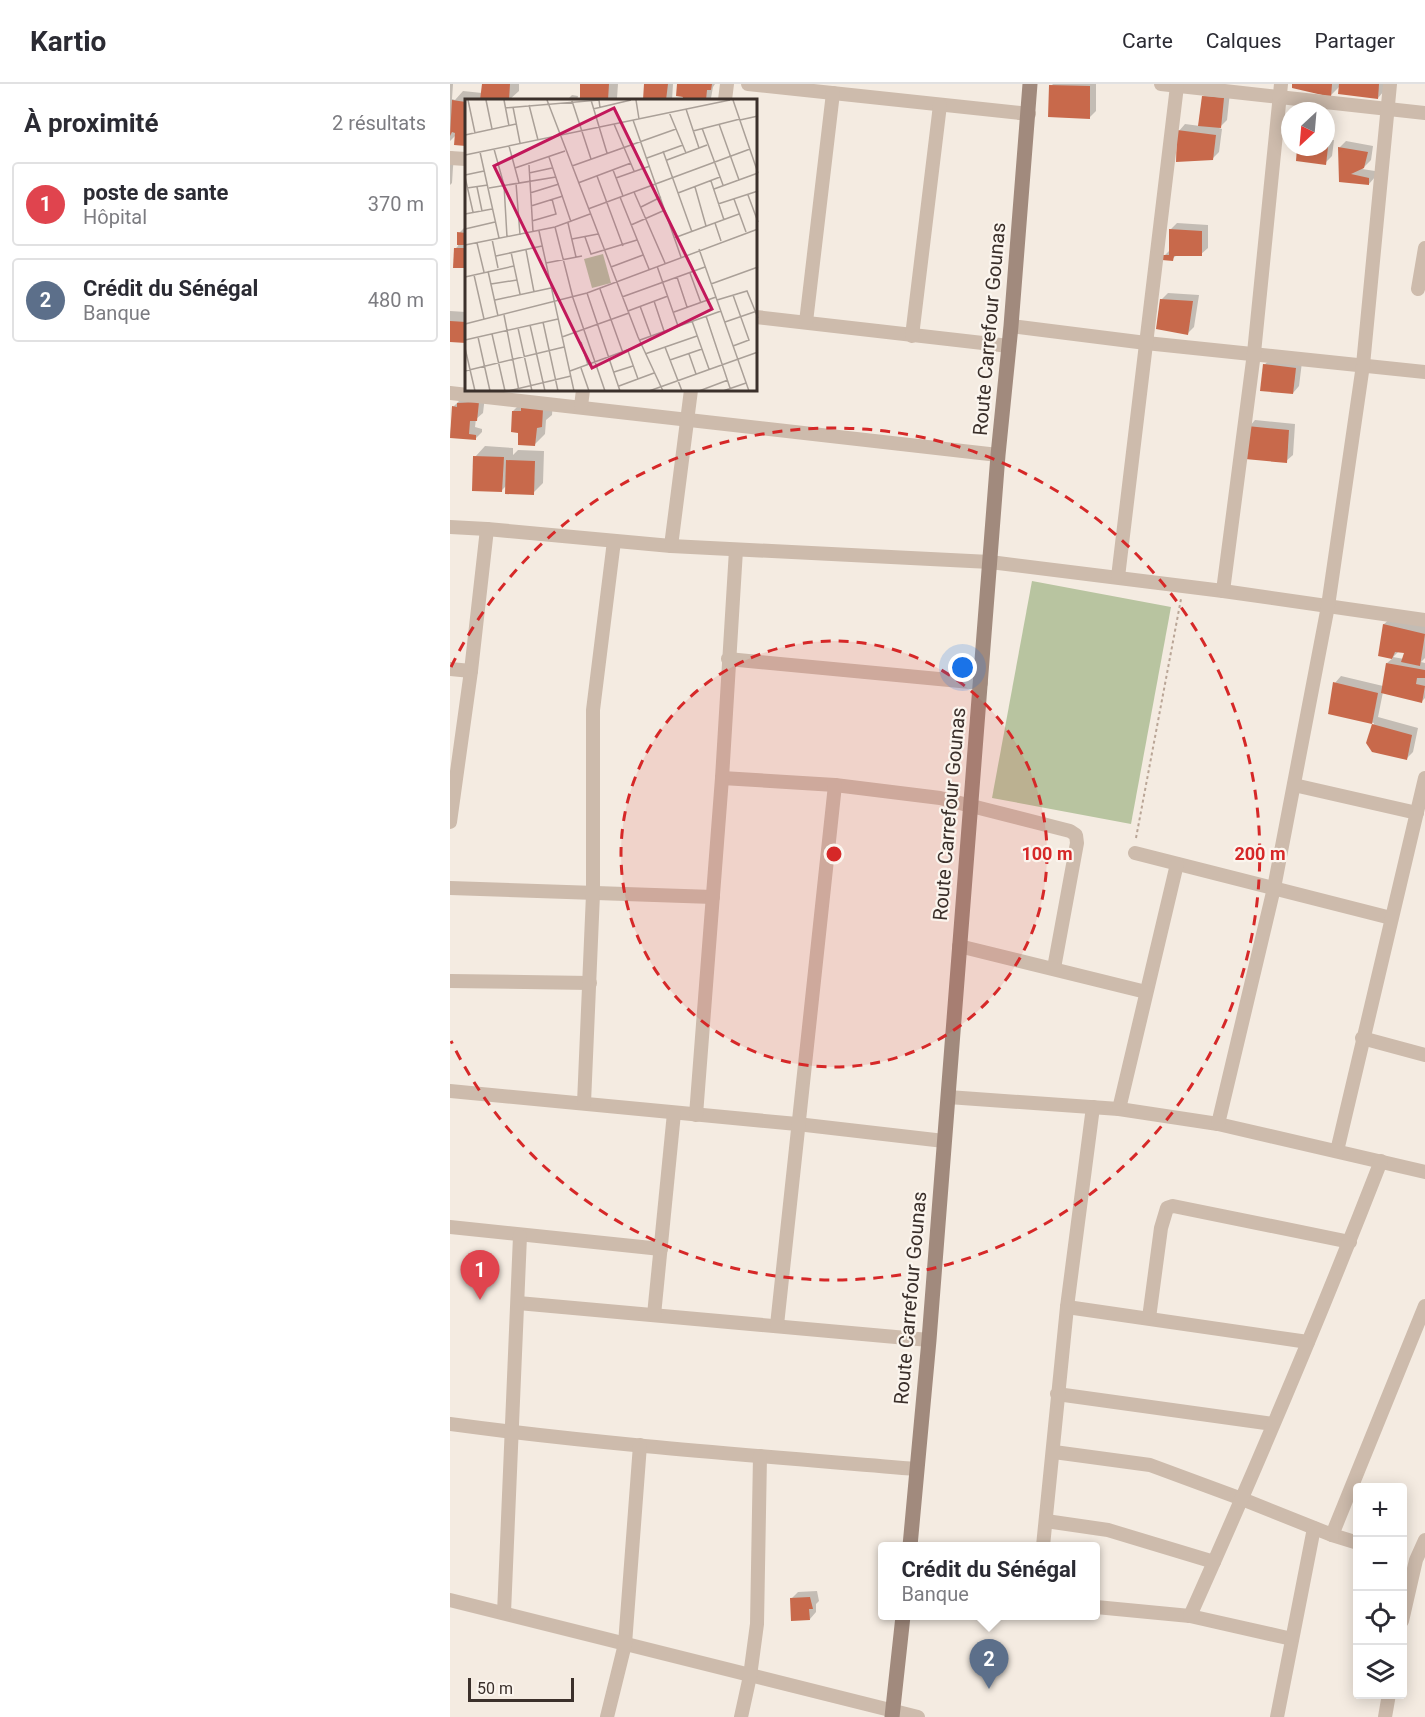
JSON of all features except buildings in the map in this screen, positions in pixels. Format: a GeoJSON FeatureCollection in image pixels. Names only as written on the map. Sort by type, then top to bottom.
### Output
{"type":"FeatureCollection","features":[{"type":"Feature","properties":{"kind":"main road","name":"Route Carrefour Gounas"},"geometry":{"type":"LineString","coordinates":[[910,1542],[929,1340],[998,455],[1011,327],[1030,84]]}},
{"type":"Feature","properties":{"kind":"main road"},"geometry":{"type":"LineString","coordinates":[[893,1714],[903,1620]]}},
{"type":"Feature","properties":{"kind":"street"},"geometry":{"type":"LineString","coordinates":[[725,99],[727,84]]}},
{"type":"Feature","properties":{"kind":"street"},"geometry":{"type":"LineString","coordinates":[[748,84],[1029,114]]}},
{"type":"Feature","properties":{"kind":"street"},"geometry":{"type":"LineString","coordinates":[[1161,84],[1280,91],[1425,113]]}},
{"type":"Feature","properties":{"kind":"street"},"geometry":{"type":"LineString","coordinates":[[1218,1124],[1274,888],[1328,606],[1363,365],[1390,84]]}},
{"type":"Feature","properties":{"kind":"street"},"geometry":{"type":"LineString","coordinates":[[1118,577],[1177,86]]}},
{"type":"Feature","properties":{"kind":"street"},"geometry":{"type":"LineString","coordinates":[[1222,591],[1254,353],[1280,91]]}},
{"type":"Feature","properties":{"kind":"street"},"geometry":{"type":"LineString","coordinates":[[806,322],[833,93]]}},
{"type":"Feature","properties":{"kind":"street"},"geometry":{"type":"LineString","coordinates":[[912,336],[940,105]]}},
{"type":"Feature","properties":{"kind":"street"},"geometry":{"type":"LineString","coordinates":[[450,158],[465,159]]}},
{"type":"Feature","properties":{"kind":"street"},"geometry":{"type":"LineString","coordinates":[[1418,289],[1425,248]]}},
{"type":"Feature","properties":{"kind":"street"},"geometry":{"type":"LineString","coordinates":[[758,317],[1009,346]]}},
{"type":"Feature","properties":{"kind":"street"},"geometry":{"type":"LineString","coordinates":[[1011,327],[1425,372]]}},
{"type":"Feature","properties":{"kind":"street"},"geometry":{"type":"LineString","coordinates":[[581,406],[583,392]]}},
{"type":"Feature","properties":{"kind":"street"},"geometry":{"type":"LineString","coordinates":[[671,546],[691,392]]}},
{"type":"Feature","properties":{"kind":"street"},"geometry":{"type":"LineString","coordinates":[[450,393],[478,393],[688,420],[998,455]]}},
{"type":"Feature","properties":{"kind":"street"},"geometry":{"type":"LineString","coordinates":[[450,527],[671,546],[990,562],[1183,585],[1425,620]]}},
{"type":"Feature","properties":{"kind":"street"},"geometry":{"type":"LineString","coordinates":[[450,822],[471,671],[487,529]]}},
{"type":"Feature","properties":{"kind":"street"},"geometry":{"type":"LineString","coordinates":[[584,1104],[593,894],[593,710],[614,541]]}},
{"type":"Feature","properties":{"kind":"street"},"geometry":{"type":"LineString","coordinates":[[696,1115],[722,778],[736,550]]}},
{"type":"Feature","properties":{"kind":"street"},"geometry":{"type":"LineString","coordinates":[[728,659],[981,683]]}},
{"type":"Feature","properties":{"kind":"street"},"geometry":{"type":"LineString","coordinates":[[450,669],[471,671]]}},
{"type":"Feature","properties":{"kind":"street"},"geometry":{"type":"LineString","coordinates":[[722,778],[835,784],[940,798],[972,804],[1070,831],[1076,835],[1077,843],[1054,968]]}},
{"type":"Feature","properties":{"kind":"street"},"geometry":{"type":"LineString","coordinates":[[1337,1151],[1425,778]]}},
{"type":"Feature","properties":{"kind":"street"},"geometry":{"type":"LineString","coordinates":[[777,1325],[835,784]]}},
{"type":"Feature","properties":{"kind":"street"},"geometry":{"type":"LineString","coordinates":[[1294,785],[1417,813]]}},
{"type":"Feature","properties":{"kind":"street"},"geometry":{"type":"LineString","coordinates":[[1134,850],[1177,864],[1391,918]]}},
{"type":"Feature","properties":{"kind":"street"},"geometry":{"type":"LineString","coordinates":[[1119,1109],[1177,864]]}},
{"type":"Feature","properties":{"kind":"street"},"geometry":{"type":"LineString","coordinates":[[450,888],[713,897]]}},
{"type":"Feature","properties":{"kind":"street"},"geometry":{"type":"LineString","coordinates":[[959,946],[1146,992]]}},
{"type":"Feature","properties":{"kind":"street"},"geometry":{"type":"LineString","coordinates":[[450,981],[590,983]]}},
{"type":"Feature","properties":{"kind":"street"},"geometry":{"type":"LineString","coordinates":[[1362,1038],[1425,1055]]}},
{"type":"Feature","properties":{"kind":"street"},"geometry":{"type":"LineString","coordinates":[[450,1091],[797,1124],[944,1141]]}},
{"type":"Feature","properties":{"kind":"street"},"geometry":{"type":"LineString","coordinates":[[948,1097],[1119,1109],[1218,1124],[1425,1172]]}},
{"type":"Feature","properties":{"kind":"street"},"geometry":{"type":"LineString","coordinates":[[1043,1542],[1054,1452],[1057,1394],[1093,1107]]}},
{"type":"Feature","properties":{"kind":"street"},"geometry":{"type":"LineString","coordinates":[[654,1315],[674,1113]]}},
{"type":"Feature","properties":{"kind":"street"},"geometry":{"type":"LineString","coordinates":[[1190,1616],[1350,1242],[1381,1161]]}},
{"type":"Feature","properties":{"kind":"street"},"geometry":{"type":"LineString","coordinates":[[1149,1318],[1161,1228],[1167,1208],[1173,1206],[1350,1242]]}},
{"type":"Feature","properties":{"kind":"street"},"geometry":{"type":"LineString","coordinates":[[450,1227],[661,1249]]}},
{"type":"Feature","properties":{"kind":"street"},"geometry":{"type":"LineString","coordinates":[[504,1613],[520,1236]]}},
{"type":"Feature","properties":{"kind":"street"},"geometry":{"type":"LineString","coordinates":[[518,1303],[929,1340]]}},
{"type":"Feature","properties":{"kind":"street"},"geometry":{"type":"LineString","coordinates":[[1332,1535],[1425,1306]]}},
{"type":"Feature","properties":{"kind":"street"},"geometry":{"type":"LineString","coordinates":[[1067,1307],[1308,1342]]}},
{"type":"Feature","properties":{"kind":"street"},"geometry":{"type":"LineString","coordinates":[[1057,1394],[1273,1424]]}},
{"type":"Feature","properties":{"kind":"street"},"geometry":{"type":"LineString","coordinates":[[450,1424],[640,1445],[917,1469]]}},
{"type":"Feature","properties":{"kind":"street"},"geometry":{"type":"LineString","coordinates":[[607,1717],[625,1644],[640,1445]]}},
{"type":"Feature","properties":{"kind":"street"},"geometry":{"type":"LineString","coordinates":[[1054,1452],[1150,1465],[1353,1541]]}},
{"type":"Feature","properties":{"kind":"street"},"geometry":{"type":"LineString","coordinates":[[741,1717],[750,1676],[759,1601],[760,1456]]}},
{"type":"Feature","properties":{"kind":"street"},"geometry":{"type":"LineString","coordinates":[[1046,1521],[1125,1534],[1214,1562]]}},
{"type":"Feature","properties":{"kind":"street"},"geometry":{"type":"LineString","coordinates":[[1277,1717],[1314,1528]]}},
{"type":"Feature","properties":{"kind":"street"},"geometry":{"type":"LineString","coordinates":[[1407,1598],[1415,1560],[1425,1540]]}},
{"type":"Feature","properties":{"kind":"street"},"geometry":{"type":"LineString","coordinates":[[450,1600],[893,1714],[918,1717]]}},
{"type":"Feature","properties":{"kind":"street"},"geometry":{"type":"LineString","coordinates":[[1100,1608],[1190,1616],[1292,1639]]}},
{"type":"Feature","properties":{"kind":"street"},"geometry":{"type":"LineString","coordinates":[[1385,1717],[1388,1699]]}},
{"type":"Feature","properties":{"kind":"path"},"geometry":{"type":"LineString","coordinates":[[1134,850],[1183,585]]}},
{"type":"Feature","properties":{"kind":"green space"},"geometry":{"type":"Polygon","coordinates":[[[1032,581],[1171,607],[1131,824],[992,798],[1032,581]]]}},
{"type":"Feature","properties":{"kind":"place","name":"poste de sante"},"geometry":{"type":"Point","coordinates":[480,1300]}},
{"type":"Feature","properties":{"kind":"place","name":"Crédit du Sénégal"},"geometry":{"type":"Point","coordinates":[989,1689]}}]}
